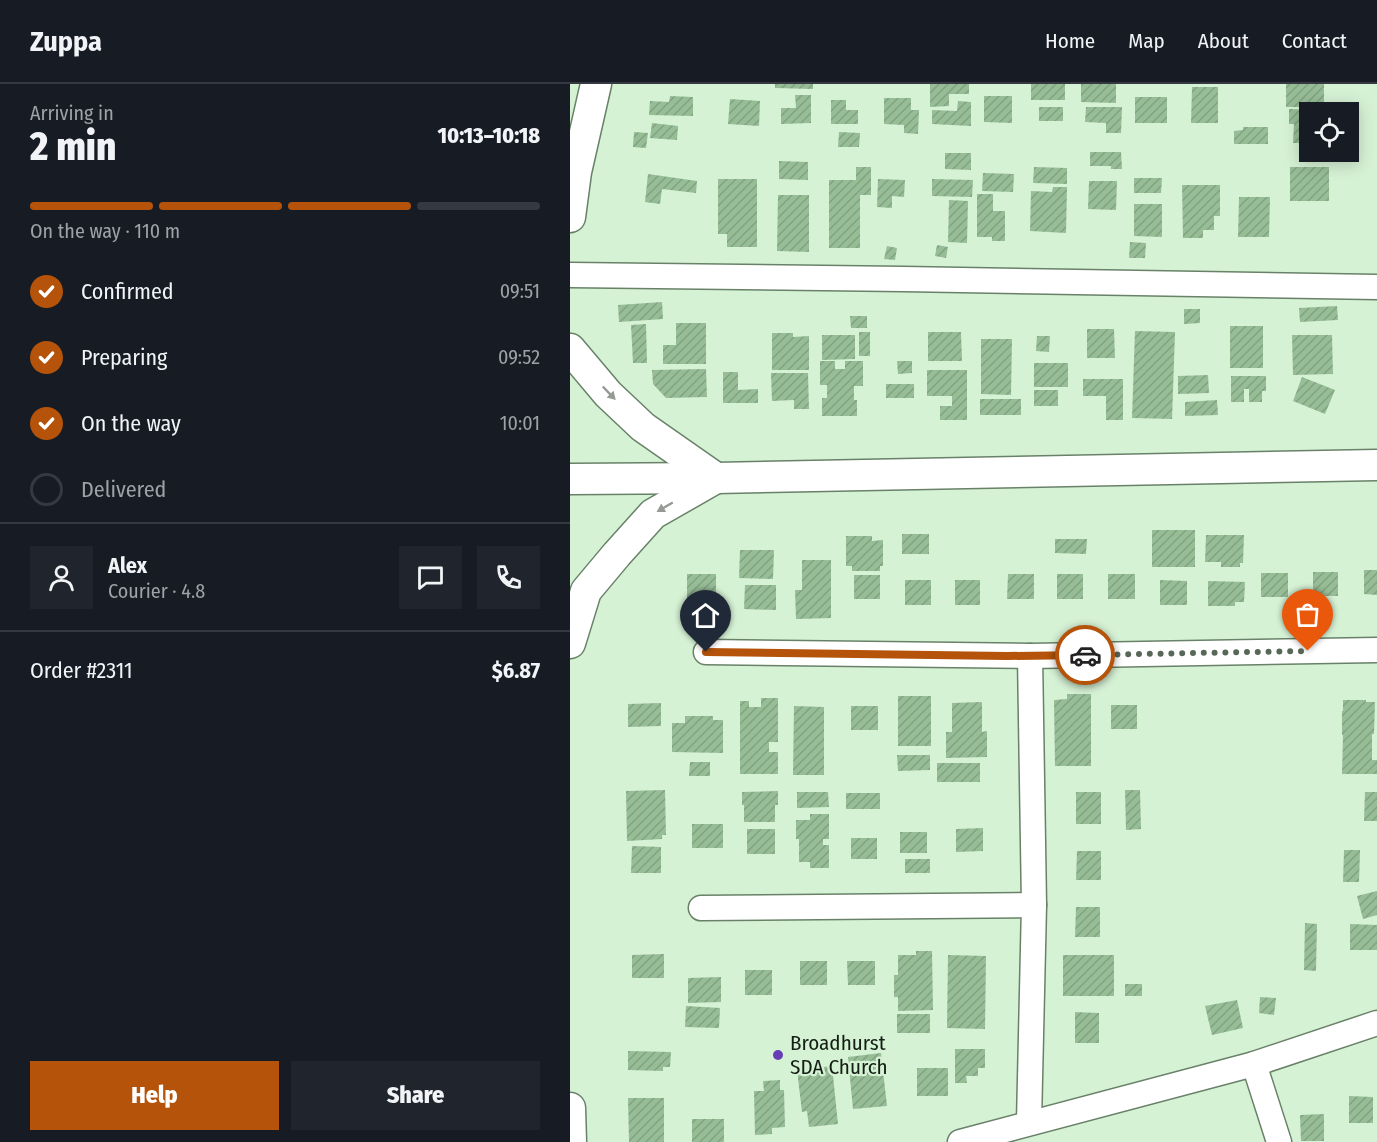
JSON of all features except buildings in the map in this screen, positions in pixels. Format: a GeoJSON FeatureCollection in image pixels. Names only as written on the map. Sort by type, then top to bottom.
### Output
{"type":"FeatureCollection","features":[{"type":"Feature","properties":{"kind":"street"},"geometry":{"type":"LineString","coordinates":[[570,217],[591,86]]}},
{"type":"Feature","properties":{"kind":"street"},"geometry":{"type":"LineString","coordinates":[[570,275],[1377,287]]}},
{"type":"Feature","properties":{"kind":"street"},"geometry":{"type":"LineString","coordinates":[[570,349],[608,394],[643,427],[716,478]]}},
{"type":"Feature","properties":{"kind":"street"},"geometry":{"type":"LineString","coordinates":[[570,479],[1377,465]]}},
{"type":"Feature","properties":{"kind":"street"},"geometry":{"type":"LineString","coordinates":[[570,644],[586,591],[617,554],[653,514],[716,478]]}},
{"type":"Feature","properties":{"kind":"street"},"geometry":{"type":"LineString","coordinates":[[706,652],[1030,656],[1377,650]]}},
{"type":"Feature","properties":{"kind":"street"},"geometry":{"type":"LineString","coordinates":[[1029,1122],[1034,905],[1030,656]]}},
{"type":"Feature","properties":{"kind":"street"},"geometry":{"type":"LineString","coordinates":[[701,908],[1034,905]]}},
{"type":"Feature","properties":{"kind":"street"},"geometry":{"type":"LineString","coordinates":[[960,1142],[1254,1064],[1377,1023]]}},
{"type":"Feature","properties":{"kind":"street"},"geometry":{"type":"LineString","coordinates":[[1254,1064],[1279,1142]]}},
{"type":"Feature","properties":{"kind":"street"},"geometry":{"type":"LineString","coordinates":[[570,1108],[571,1142]]}},
{"type":"Feature","properties":{"kind":"way so far"},"geometry":{"type":"LineString","coordinates":[[1085,655],[1308,651]]}},
{"type":"Feature","properties":{"kind":"place","name":"Broadhurst SDA Church"},"geometry":{"type":"Point","coordinates":[778,1055]}},
{"type":"Feature","properties":{"kind":"route"},"geometry":{"type":"LineString","coordinates":[[706,652],[1085,655]]}}]}
